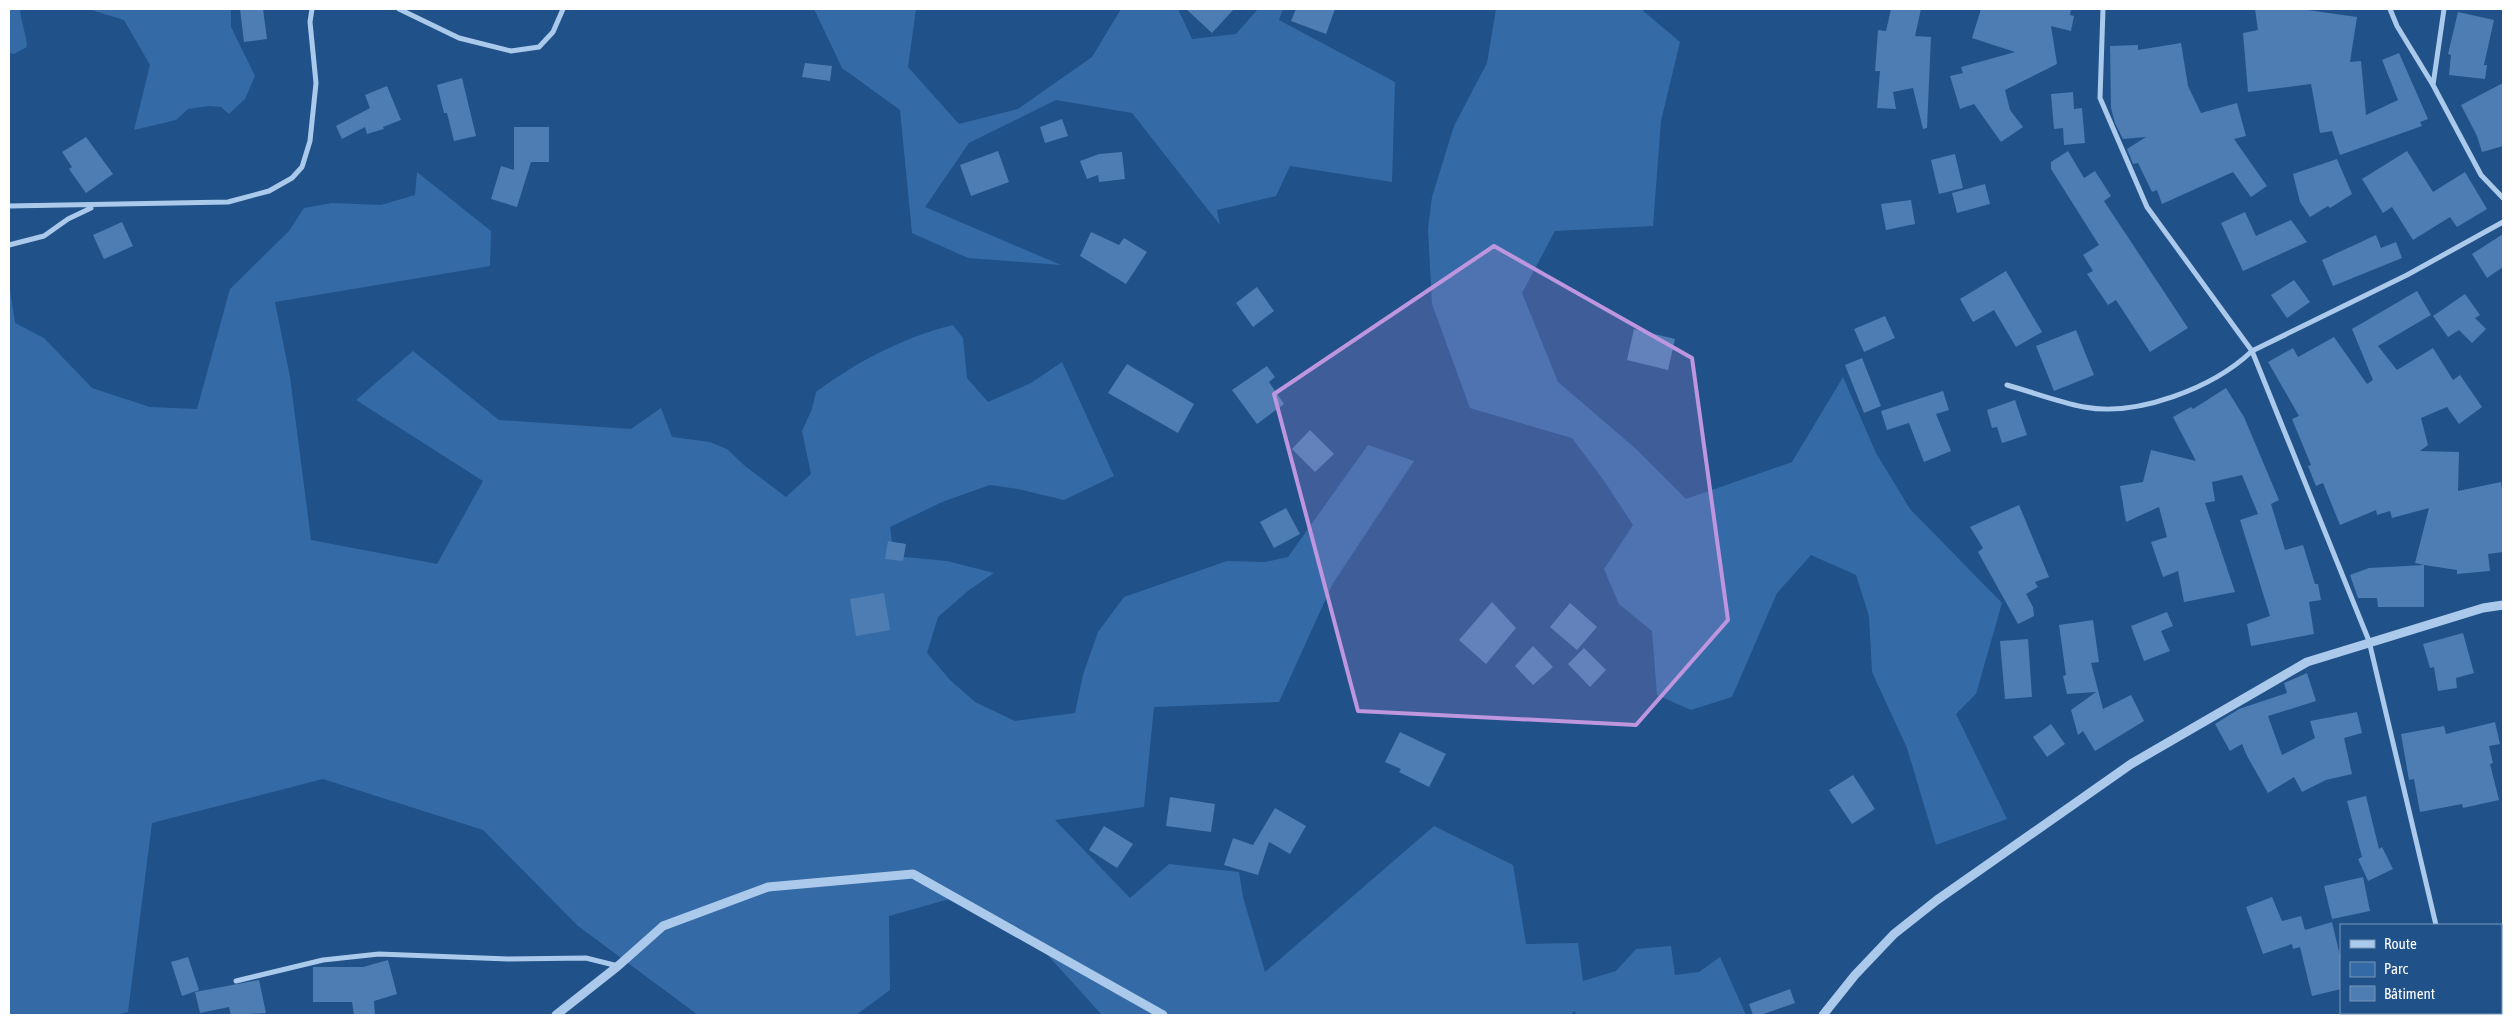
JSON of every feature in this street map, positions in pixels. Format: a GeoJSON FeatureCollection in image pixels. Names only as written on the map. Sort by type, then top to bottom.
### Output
{"type":"FeatureCollection","features":[{"type":"Feature","properties":{"kind":"street"},"geometry":{"type":"LineString","coordinates":[[9,206],[94,206],[228,202],[269,191],[292,178],[302,167],[310,141],[316,83],[310,22],[312,9]]}},
{"type":"Feature","properties":{"kind":"street"},"geometry":{"type":"LineString","coordinates":[[398,9],[459,38],[511,51],[539,47],[553,32],[563,9]]}},
{"type":"Feature","properties":{"kind":"street"},"geometry":{"type":"LineString","coordinates":[[2103,9],[2100,98],[2147,207],[2252,351],[2369,641],[2436,924]]}},
{"type":"Feature","properties":{"kind":"street"},"geometry":{"type":"LineString","coordinates":[[2390,9],[2397,26],[2433,85],[2482,175],[2503,198]]}},
{"type":"Feature","properties":{"kind":"street"},"geometry":{"type":"LineString","coordinates":[[2433,85],[2444,9]]}},
{"type":"Feature","properties":{"kind":"street"},"geometry":{"type":"LineString","coordinates":[[9,245],[44,236],[68,219],[94,206]]}},
{"type":"Feature","properties":{"kind":"street"},"geometry":{"type":"LineString","coordinates":[[2007,385],[2085,407],[2135,409],[2190,392],[2244,359],[2252,351],[2407,275],[2503,222]]}},
{"type":"Feature","properties":{"kind":"street"},"geometry":{"type":"LineString","coordinates":[[1823,1015],[1855,975],[1894,934],[1937,900],[2131,764],[2307,662],[2369,641],[2483,608],[2503,605]]}},
{"type":"Feature","properties":{"kind":"street"},"geometry":{"type":"LineString","coordinates":[[556,1015],[618,966],[663,926],[768,887],[913,874],[1162,1015]]}},
{"type":"Feature","properties":{"kind":"street"},"geometry":{"type":"LineString","coordinates":[[236,981],[323,960],[379,954],[508,959],[586,958],[618,966]]}},
{"type":"Feature","properties":{"kind":"highlighted area"},"geometry":{"type":"Polygon","coordinates":[[[1494,246],[1692,358],[1728,620],[1636,725],[1358,711],[1274,394],[1494,246]]]}},
{"type":"Feature","properties":{"kind":"green space"},"geometry":{"type":"Polygon","coordinates":[[[9,9],[20,9],[27,47],[14,54],[9,53],[9,9]]]}},
{"type":"Feature","properties":{"kind":"green space"},"geometry":{"type":"Polygon","coordinates":[[[88,9],[231,9],[231,27],[255,76],[245,99],[229,114],[221,107],[209,106],[188,109],[176,120],[134,130],[150,65],[124,20],[88,9]]]}},
{"type":"Feature","properties":{"kind":"green space"},"geometry":{"type":"Polygon","coordinates":[[[814,9],[916,9],[908,67],[959,124],[1018,109],[1092,57],[1121,9],[1178,9],[1192,39],[1236,34],[1258,9],[1283,9],[1279,20],[1395,82],[1392,182],[1290,166],[1276,196],[1217,210],[1220,225],[1132,113],[1056,100],[969,143],[925,207],[1061,265],[968,258],[912,233],[900,110],[842,68],[814,9]]]}},
{"type":"Feature","properties":{"kind":"green space"},"geometry":{"type":"Polygon","coordinates":[[[1496,9],[1641,9],[1680,42],[1661,121],[1653,226],[1555,231],[1522,293],[1558,382],[1635,448],[1686,499],[1792,462],[1843,377],[1876,453],[1910,509],[2002,603],[1976,694],[1956,714],[2007,819],[1936,845],[1907,748],[1872,672],[1869,616],[1856,575],[1811,555],[1777,593],[1732,697],[1691,710],[1657,695],[1652,631],[1619,604],[1604,569],[1633,525],[1605,482],[1572,438],[1470,408],[1432,304],[1428,229],[1432,197],[1454,126],[1487,63],[1496,9]]]}},
{"type":"Feature","properties":{"kind":"green space"},"geometry":{"type":"Polygon","coordinates":[[[417,172],[491,231],[490,266],[275,302],[290,377],[311,540],[437,564],[483,481],[356,400],[413,351],[499,420],[631,429],[661,408],[672,437],[710,442],[727,449],[745,466],[786,497],[811,474],[802,431],[812,409],[816,392],[848,370],[881,352],[934,330],[953,325],[963,338],[967,378],[988,402],[1031,383],[1062,362],[1114,476],[1064,500],[1018,489],[990,485],[942,502],[890,527],[894,556],[947,561],[994,573],[969,590],[938,617],[927,653],[950,680],[975,702],[1015,721],[1075,713],[1083,675],[1098,632],[1124,597],[1227,561],[1265,562],[1288,557],[1368,445],[1414,461],[1333,583],[1279,702],[1154,707],[1144,807],[1055,820],[1130,898],[1169,864],[1239,872],[1243,897],[1265,972],[1434,826],[1513,865],[1526,944],[1578,943],[1583,981],[1616,971],[1636,949],[1671,946],[1675,975],[1699,972],[1720,957],[1746,1015],[1576,1015],[1575,1011],[1570,1015],[1102,1015],[1033,939],[953,898],[889,916],[890,990],[856,1015],[698,1015],[578,926],[483,830],[323,779],[152,823],[128,1012],[115,1015],[9,1015],[9,283],[15,323],[44,338],[92,388],[150,407],[197,409],[230,289],[289,231],[304,208],[332,203],[381,205],[415,195],[417,172]]]}},
{"type":"Feature","properties":{"kind":"building"},"geometry":{"type":"Polygon","coordinates":[[[240,9],[263,9],[267,39],[244,42],[240,9]]]}},
{"type":"Feature","properties":{"kind":"building"},"geometry":{"type":"Polygon","coordinates":[[[1186,9],[1234,9],[1212,33],[1186,9]]]}},
{"type":"Feature","properties":{"kind":"building"},"geometry":{"type":"Polygon","coordinates":[[[1296,9],[1335,9],[1326,34],[1291,21],[1296,9]]]}},
{"type":"Feature","properties":{"kind":"building"},"geometry":{"type":"Polygon","coordinates":[[[1891,9],[1921,9],[1915,36],[1931,37],[1927,128],[1923,129],[1913,88],[1893,92],[1896,109],[1877,108],[1880,71],[1875,71],[1878,30],[1886,31],[1891,9]]]}},
{"type":"Feature","properties":{"kind":"building"},"geometry":{"type":"Polygon","coordinates":[[[1981,9],[2071,9],[2070,15],[2074,16],[2071,31],[2051,26],[2057,64],[2005,90],[2010,110],[2023,127],[2001,142],[1974,104],[1960,109],[1950,76],[1963,73],[1961,67],[2015,52],[1972,38],[1981,9]]]}},
{"type":"Feature","properties":{"kind":"building"},"geometry":{"type":"Polygon","coordinates":[[[2255,9],[2300,9],[2357,17],[2350,62],[2361,61],[2366,115],[2398,100],[2382,60],[2399,53],[2428,119],[2420,122],[2422,126],[2340,155],[2332,131],[2320,133],[2311,84],[2248,92],[2243,33],[2258,30],[2255,9]]]}},
{"type":"Feature","properties":{"kind":"building"},"geometry":{"type":"Polygon","coordinates":[[[2458,12],[2494,20],[2484,65],[2487,65],[2485,79],[2449,75],[2451,55],[2448,54],[2458,12]]]}},
{"type":"Feature","properties":{"kind":"building"},"geometry":{"type":"Polygon","coordinates":[[[2181,43],[2188,86],[2201,113],[2237,103],[2246,136],[2234,139],[2267,186],[2251,197],[2233,172],[2162,204],[2157,190],[2152,192],[2138,163],[2133,164],[2127,149],[2146,137],[2123,139],[2115,123],[2111,108],[2110,46],[2138,45],[2138,50],[2181,43]]]}},
{"type":"Feature","properties":{"kind":"building"},"geometry":{"type":"Polygon","coordinates":[[[805,63],[832,66],[830,81],[802,77],[805,63]]]}},
{"type":"Feature","properties":{"kind":"building"},"geometry":{"type":"Polygon","coordinates":[[[462,78],[476,136],[454,141],[437,85],[462,78]]]}},
{"type":"Feature","properties":{"kind":"building"},"geometry":{"type":"Polygon","coordinates":[[[2503,83],[2503,146],[2482,152],[2477,136],[2461,105],[2503,83]]]}},
{"type":"Feature","properties":{"kind":"building"},"geometry":{"type":"Polygon","coordinates":[[[387,86],[401,120],[383,127],[384,129],[367,134],[365,127],[342,139],[336,126],[370,108],[365,95],[387,86]]]}},
{"type":"Feature","properties":{"kind":"building"},"geometry":{"type":"Polygon","coordinates":[[[2073,92],[2074,109],[2082,108],[2085,143],[2064,145],[2063,128],[2054,129],[2051,94],[2073,92]]]}},
{"type":"Feature","properties":{"kind":"building"},"geometry":{"type":"Polygon","coordinates":[[[1062,119],[1068,136],[1045,143],[1040,127],[1062,119]]]}},
{"type":"Feature","properties":{"kind":"building"},"geometry":{"type":"Polygon","coordinates":[[[514,127],[549,127],[549,162],[531,162],[517,207],[491,199],[501,166],[514,170],[514,127]]]}},
{"type":"Feature","properties":{"kind":"building"},"geometry":{"type":"Polygon","coordinates":[[[86,137],[113,174],[86,193],[69,169],[72,167],[62,152],[86,137]]]}},
{"type":"Feature","properties":{"kind":"building"},"geometry":{"type":"Polygon","coordinates":[[[998,151],[1009,182],[971,196],[960,165],[998,151]]]}},
{"type":"Feature","properties":{"kind":"building"},"geometry":{"type":"Polygon","coordinates":[[[2068,151],[2084,178],[2095,171],[2111,196],[2104,201],[2188,328],[2150,352],[2116,300],[2108,305],[2087,274],[2093,271],[2083,255],[2099,245],[2051,169],[2051,162],[2068,151]]]}},
{"type":"Feature","properties":{"kind":"building"},"geometry":{"type":"Polygon","coordinates":[[[2407,151],[2433,192],[2465,172],[2487,209],[2457,227],[2450,217],[2413,240],[2392,207],[2383,213],[2362,179],[2407,151]]]}},
{"type":"Feature","properties":{"kind":"building"},"geometry":{"type":"Polygon","coordinates":[[[1122,152],[1125,179],[1099,182],[1098,175],[1087,179],[1080,161],[1099,154],[1122,152]]]}},
{"type":"Feature","properties":{"kind":"building"},"geometry":{"type":"Polygon","coordinates":[[[1955,154],[1963,188],[1939,194],[1931,160],[1955,154]]]}},
{"type":"Feature","properties":{"kind":"building"},"geometry":{"type":"Polygon","coordinates":[[[2337,159],[2352,194],[2330,208],[2328,206],[2310,217],[2300,202],[2293,174],[2337,159]]]}},
{"type":"Feature","properties":{"kind":"building"},"geometry":{"type":"Polygon","coordinates":[[[1985,184],[1990,204],[1957,213],[1952,193],[1985,184]]]}},
{"type":"Feature","properties":{"kind":"building"},"geometry":{"type":"Polygon","coordinates":[[[1911,200],[1915,224],[1886,230],[1881,204],[1911,200]]]}},
{"type":"Feature","properties":{"kind":"building"},"geometry":{"type":"Polygon","coordinates":[[[2245,212],[2256,236],[2291,220],[2307,242],[2243,271],[2221,223],[2245,212]]]}},
{"type":"Feature","properties":{"kind":"building"},"geometry":{"type":"Polygon","coordinates":[[[122,222],[133,246],[104,259],[93,235],[122,222]]]}},
{"type":"Feature","properties":{"kind":"building"},"geometry":{"type":"Polygon","coordinates":[[[1091,232],[1119,245],[1124,238],[1147,252],[1126,284],[1080,256],[1091,232]]]}},
{"type":"Feature","properties":{"kind":"building"},"geometry":{"type":"Polygon","coordinates":[[[2503,234],[2503,267],[2487,278],[2472,254],[2503,234]]]}},
{"type":"Feature","properties":{"kind":"building"},"geometry":{"type":"Polygon","coordinates":[[[2376,235],[2381,248],[2396,242],[2402,258],[2333,286],[2322,260],[2376,235]]]}},
{"type":"Feature","properties":{"kind":"building"},"geometry":{"type":"Polygon","coordinates":[[[2006,271],[2042,332],[2016,347],[1994,310],[1973,322],[1960,299],[2006,271]]]}},
{"type":"Feature","properties":{"kind":"building"},"geometry":{"type":"Polygon","coordinates":[[[2294,280],[2310,302],[2287,318],[2271,295],[2294,280]]]}},
{"type":"Feature","properties":{"kind":"building"},"geometry":{"type":"Polygon","coordinates":[[[1257,287],[1274,311],[1253,327],[1236,303],[1257,287]]]}},
{"type":"Feature","properties":{"kind":"building"},"geometry":{"type":"Polygon","coordinates":[[[2417,291],[2431,315],[2378,346],[2397,370],[2433,348],[2453,380],[2460,375],[2482,407],[2459,424],[2447,407],[2421,418],[2428,445],[2420,451],[2459,452],[2458,491],[2501,482],[2503,495],[2503,552],[2488,554],[2490,571],[2457,574],[2457,570],[2415,563],[2429,508],[2392,518],[2390,511],[2377,515],[2376,510],[2340,525],[2323,483],[2316,486],[2308,466],[2311,465],[2292,419],[2299,416],[2268,362],[2293,348],[2298,357],[2334,337],[2367,384],[2373,380],[2352,329],[2417,291]]]}},
{"type":"Feature","properties":{"kind":"building"},"geometry":{"type":"Polygon","coordinates":[[[2465,294],[2480,315],[2475,318],[2486,329],[2472,343],[2459,330],[2448,337],[2433,316],[2465,294]]]}},
{"type":"Feature","properties":{"kind":"building"},"geometry":{"type":"Polygon","coordinates":[[[1885,316],[1895,338],[1864,352],[1854,329],[1885,316]]]}},
{"type":"Feature","properties":{"kind":"building"},"geometry":{"type":"Polygon","coordinates":[[[1634,329],[1675,339],[1668,370],[1627,360],[1634,329]]]}},
{"type":"Feature","properties":{"kind":"building"},"geometry":{"type":"Polygon","coordinates":[[[2076,330],[2094,375],[2054,391],[2036,346],[2076,330]]]}},
{"type":"Feature","properties":{"kind":"building"},"geometry":{"type":"Polygon","coordinates":[[[1862,358],[1881,406],[1864,413],[1845,365],[1862,358]]]}},
{"type":"Feature","properties":{"kind":"building"},"geometry":{"type":"Polygon","coordinates":[[[1127,364],[1194,404],[1178,433],[1108,393],[1127,364]]]}},
{"type":"Feature","properties":{"kind":"building"},"geometry":{"type":"Polygon","coordinates":[[[1267,366],[1275,377],[1269,382],[1284,404],[1257,424],[1232,390],[1267,366]]]}},
{"type":"Feature","properties":{"kind":"building"},"geometry":{"type":"Polygon","coordinates":[[[2226,388],[2244,417],[2279,500],[2271,504],[2285,550],[2303,545],[2315,584],[2318,584],[2321,600],[2309,602],[2314,634],[2251,646],[2247,624],[2270,616],[2240,520],[2258,514],[2242,475],[2212,482],[2215,501],[2205,503],[2235,592],[2184,602],[2178,571],[2163,577],[2151,542],[2167,537],[2159,507],[2126,522],[2120,486],[2143,482],[2151,450],[2196,461],[2173,417],[2191,407],[2193,409],[2226,388]]]}},
{"type":"Feature","properties":{"kind":"building"},"geometry":{"type":"Polygon","coordinates":[[[1943,391],[1949,410],[1936,414],[1951,451],[1924,462],[1909,423],[1887,430],[1881,411],[1943,391]]]}},
{"type":"Feature","properties":{"kind":"building"},"geometry":{"type":"Polygon","coordinates":[[[2015,400],[2027,435],[2002,443],[1997,427],[1992,428],[1987,410],[2015,400]]]}},
{"type":"Feature","properties":{"kind":"building"},"geometry":{"type":"Polygon","coordinates":[[[1310,430],[1334,454],[1315,472],[1292,449],[1310,430]]]}},
{"type":"Feature","properties":{"kind":"building"},"geometry":{"type":"Polygon","coordinates":[[[2019,505],[2049,577],[2035,582],[2038,587],[2026,594],[2033,607],[2034,616],[2018,624],[1978,552],[1983,548],[1970,527],[2019,505]]]}},
{"type":"Feature","properties":{"kind":"building"},"geometry":{"type":"Polygon","coordinates":[[[1286,508],[1300,534],[1274,548],[1260,522],[1286,508]]]}},
{"type":"Feature","properties":{"kind":"building"},"geometry":{"type":"Polygon","coordinates":[[[888,541],[906,544],[903,561],[885,559],[888,541]]]}},
{"type":"Feature","properties":{"kind":"building"},"geometry":{"type":"Polygon","coordinates":[[[2424,565],[2424,607],[2378,607],[2377,598],[2358,598],[2350,575],[2369,568],[2424,565]]]}},
{"type":"Feature","properties":{"kind":"building"},"geometry":{"type":"Polygon","coordinates":[[[884,593],[890,630],[856,636],[850,599],[884,593]]]}},
{"type":"Feature","properties":{"kind":"building"},"geometry":{"type":"Polygon","coordinates":[[[1492,602],[1516,628],[1486,664],[1459,640],[1492,602]]]}},
{"type":"Feature","properties":{"kind":"building"},"geometry":{"type":"Polygon","coordinates":[[[1570,603],[1597,627],[1577,650],[1550,627],[1570,603]]]}},
{"type":"Feature","properties":{"kind":"building"},"geometry":{"type":"Polygon","coordinates":[[[2167,612],[2173,626],[2161,631],[2170,651],[2144,661],[2131,626],[2167,612]]]}},
{"type":"Feature","properties":{"kind":"building"},"geometry":{"type":"Polygon","coordinates":[[[2093,620],[2099,662],[2091,663],[2103,709],[2131,695],[2144,721],[2095,751],[2083,731],[2078,735],[2071,710],[2096,692],[2067,694],[2063,676],[2066,675],[2059,625],[2093,620]]]}},
{"type":"Feature","properties":{"kind":"building"},"geometry":{"type":"Polygon","coordinates":[[[2463,633],[2474,673],[2456,678],[2457,688],[2438,691],[2434,667],[2430,668],[2423,644],[2463,633]]]}},
{"type":"Feature","properties":{"kind":"building"},"geometry":{"type":"Polygon","coordinates":[[[2028,639],[2032,697],[2005,699],[2000,641],[2028,639]]]}},
{"type":"Feature","properties":{"kind":"building"},"geometry":{"type":"Polygon","coordinates":[[[1533,646],[1553,667],[1533,685],[1515,666],[1533,646]]]}},
{"type":"Feature","properties":{"kind":"building"},"geometry":{"type":"Polygon","coordinates":[[[1584,648],[1606,670],[1590,687],[1568,664],[1584,648]]]}},
{"type":"Feature","properties":{"kind":"building"},"geometry":{"type":"Polygon","coordinates":[[[2307,673],[2316,701],[2268,716],[2282,755],[2315,738],[2310,721],[2357,712],[2362,733],[2344,738],[2352,774],[2326,780],[2302,792],[2294,777],[2268,793],[2242,744],[2230,751],[2215,724],[2239,709],[2287,693],[2284,683],[2307,673]]]}},
{"type":"Feature","properties":{"kind":"building"},"geometry":{"type":"Polygon","coordinates":[[[2495,722],[2500,744],[2489,746],[2493,763],[2490,764],[2499,800],[2463,808],[2462,804],[2420,812],[2414,779],[2409,780],[2401,734],[2444,726],[2446,734],[2495,722]]]}},
{"type":"Feature","properties":{"kind":"building"},"geometry":{"type":"Polygon","coordinates":[[[2051,724],[2065,744],[2047,757],[2033,737],[2051,724]]]}},
{"type":"Feature","properties":{"kind":"building"},"geometry":{"type":"Polygon","coordinates":[[[1400,732],[1446,754],[1429,787],[1399,772],[1401,769],[1385,762],[1400,732]]]}},
{"type":"Feature","properties":{"kind":"building"},"geometry":{"type":"Polygon","coordinates":[[[1853,775],[1875,809],[1852,824],[1829,790],[1853,775]]]}},
{"type":"Feature","properties":{"kind":"building"},"geometry":{"type":"Polygon","coordinates":[[[2366,796],[2379,849],[2382,847],[2393,869],[2368,881],[2358,859],[2362,857],[2347,801],[2366,796]]]}},
{"type":"Feature","properties":{"kind":"building"},"geometry":{"type":"Polygon","coordinates":[[[1170,797],[1215,804],[1211,832],[1166,826],[1170,797]]]}},
{"type":"Feature","properties":{"kind":"building"},"geometry":{"type":"Polygon","coordinates":[[[1275,808],[1306,826],[1290,854],[1269,842],[1258,875],[1224,865],[1233,838],[1253,845],[1275,808]]]}},
{"type":"Feature","properties":{"kind":"building"},"geometry":{"type":"Polygon","coordinates":[[[1104,826],[1133,844],[1117,868],[1089,850],[1104,826]]]}},
{"type":"Feature","properties":{"kind":"building"},"geometry":{"type":"Polygon","coordinates":[[[2363,877],[2370,911],[2332,919],[2324,886],[2363,877]]]}},
{"type":"Feature","properties":{"kind":"building"},"geometry":{"type":"Polygon","coordinates":[[[2272,897],[2282,921],[2301,916],[2305,930],[2332,922],[2340,956],[2340,989],[2312,996],[2300,947],[2293,949],[2292,944],[2263,954],[2246,907],[2272,897]]]}},
{"type":"Feature","properties":{"kind":"building"},"geometry":{"type":"Polygon","coordinates":[[[188,957],[199,990],[182,996],[171,962],[188,957]]]}},
{"type":"Feature","properties":{"kind":"building"},"geometry":{"type":"Polygon","coordinates":[[[388,960],[397,994],[374,1001],[375,1015],[354,1015],[352,1002],[313,1002],[313,967],[363,967],[388,960]]]}},
{"type":"Feature","properties":{"kind":"building"},"geometry":{"type":"Polygon","coordinates":[[[259,980],[266,1013],[231,1015],[229,1007],[200,1013],[195,992],[259,980]]]}},
{"type":"Feature","properties":{"kind":"building"},"geometry":{"type":"Polygon","coordinates":[[[1790,989],[1795,1003],[1761,1015],[1753,1015],[1749,1004],[1790,989]]]}}]}
